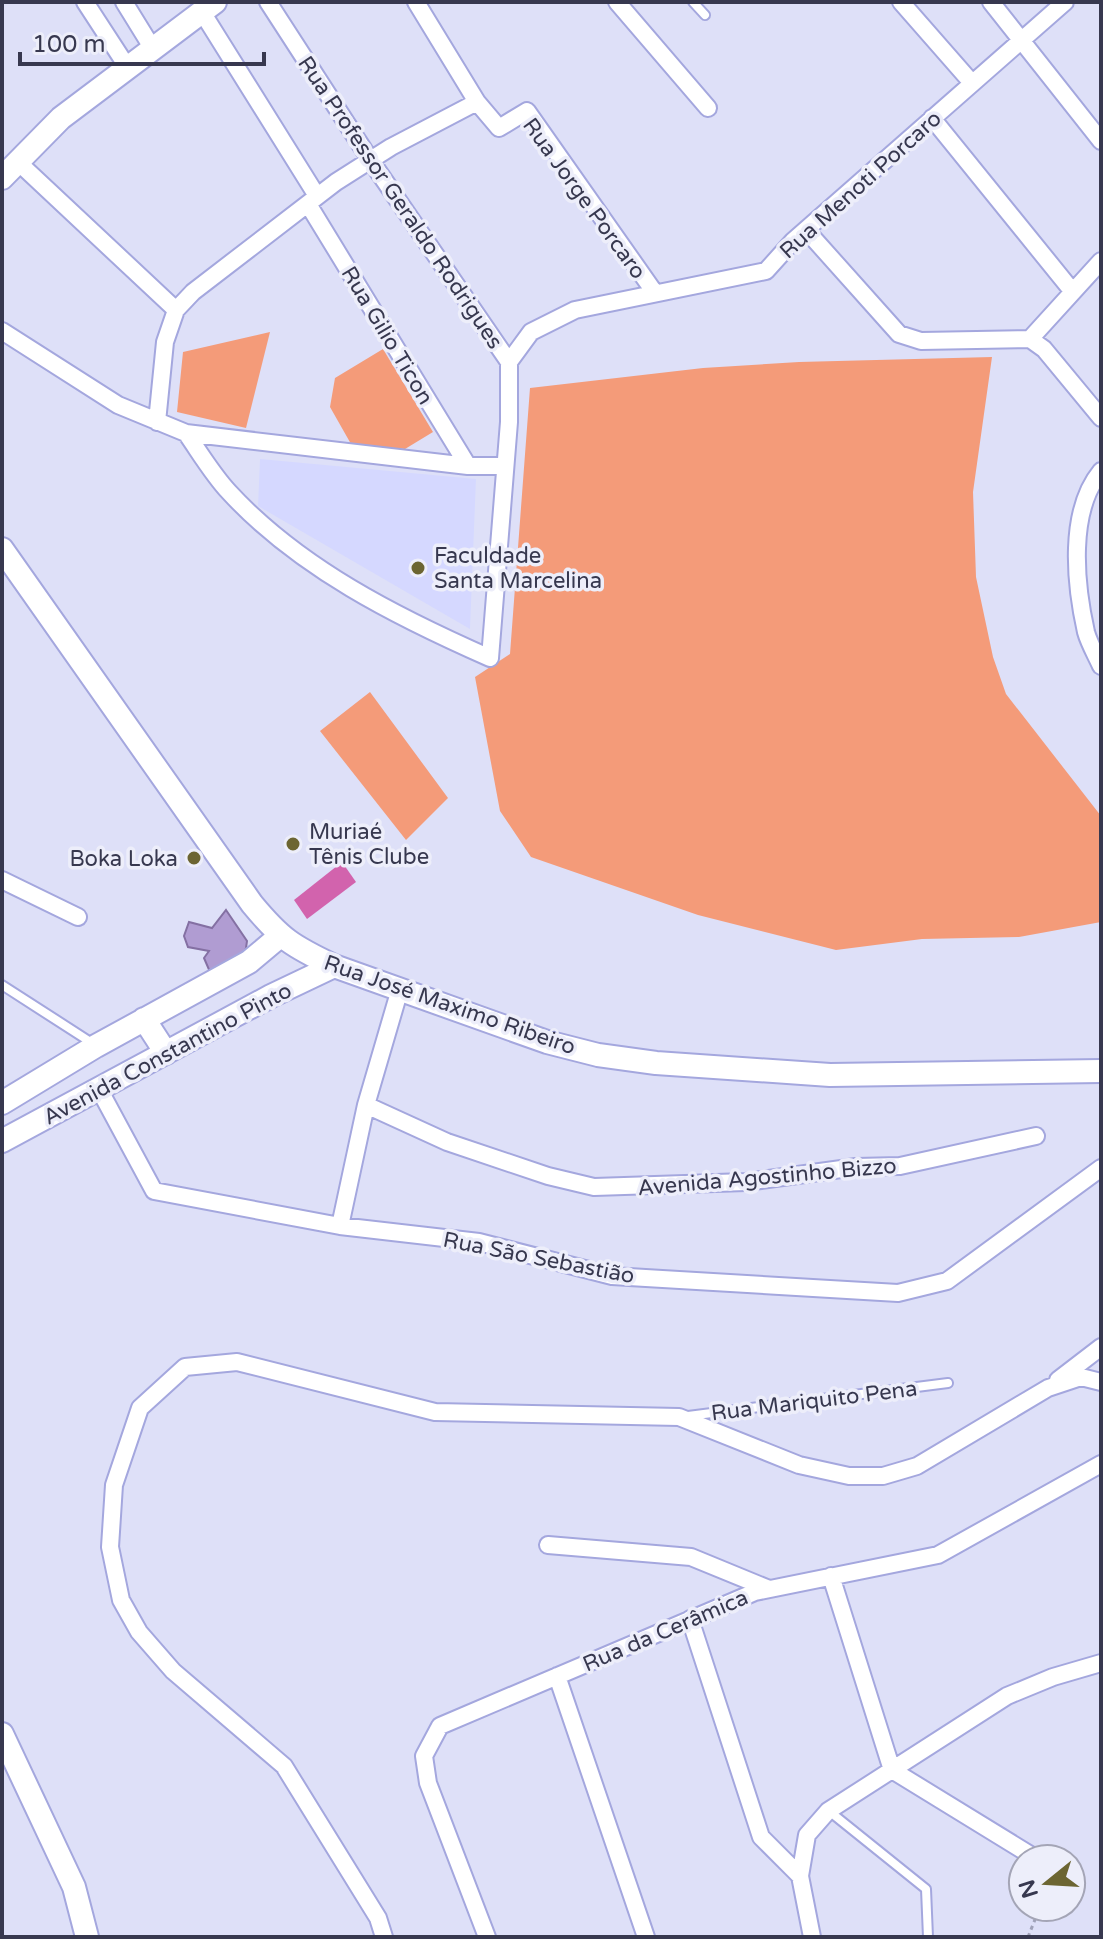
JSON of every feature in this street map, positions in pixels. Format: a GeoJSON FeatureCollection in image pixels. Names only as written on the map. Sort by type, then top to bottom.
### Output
{"type":"FeatureCollection","features":[{"type":"Feature","properties":{"kind":"street"},"geometry":{"type":"LineString","coordinates":[[85,2],[128,68]]}},
{"type":"Feature","properties":{"kind":"street"},"geometry":{"type":"LineString","coordinates":[[124,2],[153,49]]}},
{"type":"Feature","properties":{"kind":"street","name":"Rua Professor Geraldo Rodrigues"},"geometry":{"type":"LineString","coordinates":[[268,2],[371,161],[509,362]]}},
{"type":"Feature","properties":{"kind":"street"},"geometry":{"type":"LineString","coordinates":[[157,422],[165,342],[176,310],[193,292],[313,200],[391,147],[477,102],[416,2]]}},
{"type":"Feature","properties":{"kind":"street"},"geometry":{"type":"LineString","coordinates":[[617,2],[708,108]]}},
{"type":"Feature","properties":{"kind":"street"},"geometry":{"type":"LineString","coordinates":[[901,2],[972,83]]}},
{"type":"Feature","properties":{"kind":"street"},"geometry":{"type":"LineString","coordinates":[[991,2],[1101,141]]}},
{"type":"Feature","properties":{"kind":"street","name":"Rua Menoti Porcaro"},"geometry":{"type":"LineString","coordinates":[[509,362],[531,332],[575,310],[766,271],[806,230],[1065,2]]}},
{"type":"Feature","properties":{"kind":"street"},"geometry":{"type":"LineString","coordinates":[[2,178],[61,118],[209,7]]}},
{"type":"Feature","properties":{"kind":"street","name":"Rua Gilio Ticon"},"geometry":{"type":"LineString","coordinates":[[209,7],[313,200],[468,466]]}},
{"type":"Feature","properties":{"kind":"street","name":"Rua Jorge Porcaro"},"geometry":{"type":"LineString","coordinates":[[477,102],[499,128],[527,111],[655,293]]}},
{"type":"Feature","properties":{"kind":"street"},"geometry":{"type":"LineString","coordinates":[[932,118],[1073,292]]}},
{"type":"Feature","properties":{"kind":"street"},"geometry":{"type":"LineString","coordinates":[[18,162],[176,310]]}},
{"type":"Feature","properties":{"kind":"street"},"geometry":{"type":"LineString","coordinates":[[806,230],[899,334],[921,341],[1030,339],[1044,349],[1101,418]]}},
{"type":"Feature","properties":{"kind":"street"},"geometry":{"type":"LineString","coordinates":[[1030,339],[1101,261]]}},
{"type":"Feature","properties":{"kind":"street"},"geometry":{"type":"LineString","coordinates":[[2,331],[118,405],[186,433],[468,466],[505,466]]}},
{"type":"Feature","properties":{"kind":"street"},"geometry":{"type":"LineString","coordinates":[[186,433],[228,491],[272,533],[338,581],[490,658],[509,422],[509,362]]}},
{"type":"Feature","properties":{"kind":"street"},"geometry":{"type":"LineString","coordinates":[[1101,471],[1090,484],[1077,525],[1079,578],[1087,634],[1101,666]]}},
{"type":"Feature","properties":{"kind":"street","name":"Rua José Maximo Ribeiro"},"geometry":{"type":"LineString","coordinates":[[2,549],[252,904],[280,936],[334,966],[547,1042],[598,1055],[656,1063],[830,1075],[1101,1071]]}},
{"type":"Feature","properties":{"kind":"street"},"geometry":{"type":"LineString","coordinates":[[4,885],[78,917]]}},
{"type":"Feature","properties":{"kind":"street","name":"Avenida Constantino Pinto"},"geometry":{"type":"LineString","coordinates":[[2,1103],[96,1046],[249,962],[280,936]]}},
{"type":"Feature","properties":{"kind":"street","name":"Avenida Constantino Pinto"},"geometry":{"type":"LineString","coordinates":[[2,1141],[271,996],[334,966]]}},
{"type":"Feature","properties":{"kind":"street"},"geometry":{"type":"LineString","coordinates":[[340,1226],[366,1105],[400,989]]}},
{"type":"Feature","properties":{"kind":"street"},"geometry":{"type":"LineString","coordinates":[[144,1019],[166,1053]]}},
{"type":"Feature","properties":{"kind":"street","name":"Rua São Sebastião"},"geometry":{"type":"LineString","coordinates":[[99,1089],[154,1191],[340,1226],[479,1242],[612,1276],[898,1293],[947,1281],[1101,1168]]}},
{"type":"Feature","properties":{"kind":"street","name":"Avenida Agostinho Bizzo"},"geometry":{"type":"LineString","coordinates":[[366,1105],[447,1142],[548,1176],[594,1187],[746,1182],[856,1167],[900,1166],[1036,1136]]}},
{"type":"Feature","properties":{"kind":"street"},"geometry":{"type":"LineString","coordinates":[[384,1937],[378,1918],[284,1766],[173,1671],[139,1632],[121,1600],[110,1547],[114,1485],[140,1408],[185,1367],[237,1362],[435,1412],[679,1417],[799,1465],[849,1476],[883,1476],[917,1466],[1048,1388],[1101,1347]]}},
{"type":"Feature","properties":{"kind":"street"},"geometry":{"type":"LineString","coordinates":[[1048,1388],[1081,1377],[1101,1382]]}},
{"type":"Feature","properties":{"kind":"street","name":"Rua da Cerâmica"},"geometry":{"type":"LineString","coordinates":[[487,1937],[428,1783],[424,1756],[440,1726],[755,1592],[938,1555],[1101,1464]]}},
{"type":"Feature","properties":{"kind":"street"},"geometry":{"type":"LineString","coordinates":[[548,1545],[691,1557],[769,1589]]}},
{"type":"Feature","properties":{"kind":"street"},"geometry":{"type":"LineString","coordinates":[[831,1576],[892,1770],[1011,1843]]}},
{"type":"Feature","properties":{"kind":"street"},"geometry":{"type":"LineString","coordinates":[[690,1619],[761,1837],[800,1876]]}},
{"type":"Feature","properties":{"kind":"street"},"geometry":{"type":"LineString","coordinates":[[812,1937],[800,1876],[807,1835],[828,1811],[1007,1696],[1053,1677],[1101,1663]]}},
{"type":"Feature","properties":{"kind":"street"},"geometry":{"type":"LineString","coordinates":[[557,1676],[646,1937]]}},
{"type":"Feature","properties":{"kind":"street"},"geometry":{"type":"LineString","coordinates":[[2,1734],[74,1887],[87,1937]]}},
{"type":"Feature","properties":{"kind":"lane"},"geometry":{"type":"LineString","coordinates":[[693,2],[705,15]]}},
{"type":"Feature","properties":{"kind":"lane"},"geometry":{"type":"LineString","coordinates":[[2,985],[96,1046]]}},
{"type":"Feature","properties":{"kind":"lane","name":"Rua Mariquito Pena"},"geometry":{"type":"LineString","coordinates":[[679,1417],[948,1383]]}},
{"type":"Feature","properties":{"kind":"lane"},"geometry":{"type":"LineString","coordinates":[[828,1811],[926,1889],[928,1937]]}},
{"type":"Feature","properties":{"kind":"shaded area"},"geometry":{"type":"Polygon","coordinates":[[[270,332],[246,428],[177,412],[183,352],[270,332]]]}},
{"type":"Feature","properties":{"kind":"shaded area"},"geometry":{"type":"Polygon","coordinates":[[[383,349],[433,432],[405,449],[351,444],[330,407],[335,378],[383,349]]]}},
{"type":"Feature","properties":{"kind":"shaded area"},"geometry":{"type":"Polygon","coordinates":[[[992,357],[973,492],[976,577],[993,657],[1006,694],[1101,816],[1101,922],[1019,937],[922,939],[836,950],[698,915],[531,857],[500,811],[475,677],[510,654],[530,388],[703,368],[992,357]]]}},
{"type":"Feature","properties":{"kind":"shaded area","name":"Faculdade Santa Marcelina"},"geometry":{"type":"Polygon","coordinates":[[[260,459],[476,479],[470,629],[258,506],[260,459]]]}},
{"type":"Feature","properties":{"kind":"shaded area"},"geometry":{"type":"Polygon","coordinates":[[[370,692],[448,798],[406,840],[320,731],[370,692]]]}},
{"type":"Feature","properties":{"kind":"shaded area"},"geometry":{"type":"Polygon","coordinates":[[[342,862],[356,882],[307,919],[294,900],[342,862]]]}},
{"type":"Feature","properties":{"kind":"building"},"geometry":{"type":"Polygon","coordinates":[[[226,910],[247,941],[246,948],[243,956],[210,972],[204,958],[209,951],[188,947],[184,936],[189,922],[212,928],[226,910]]]}},
{"type":"Feature","properties":{"kind":"place","name":"Faculdade Santa Marcelina"},"geometry":{"type":"Point","coordinates":[418,568]}},
{"type":"Feature","properties":{"kind":"place","name":"Muriaé Tênis Clube"},"geometry":{"type":"Point","coordinates":[293,844]}},
{"type":"Feature","properties":{"kind":"place","name":"Boka Loka"},"geometry":{"type":"Point","coordinates":[194,858]}}]}
